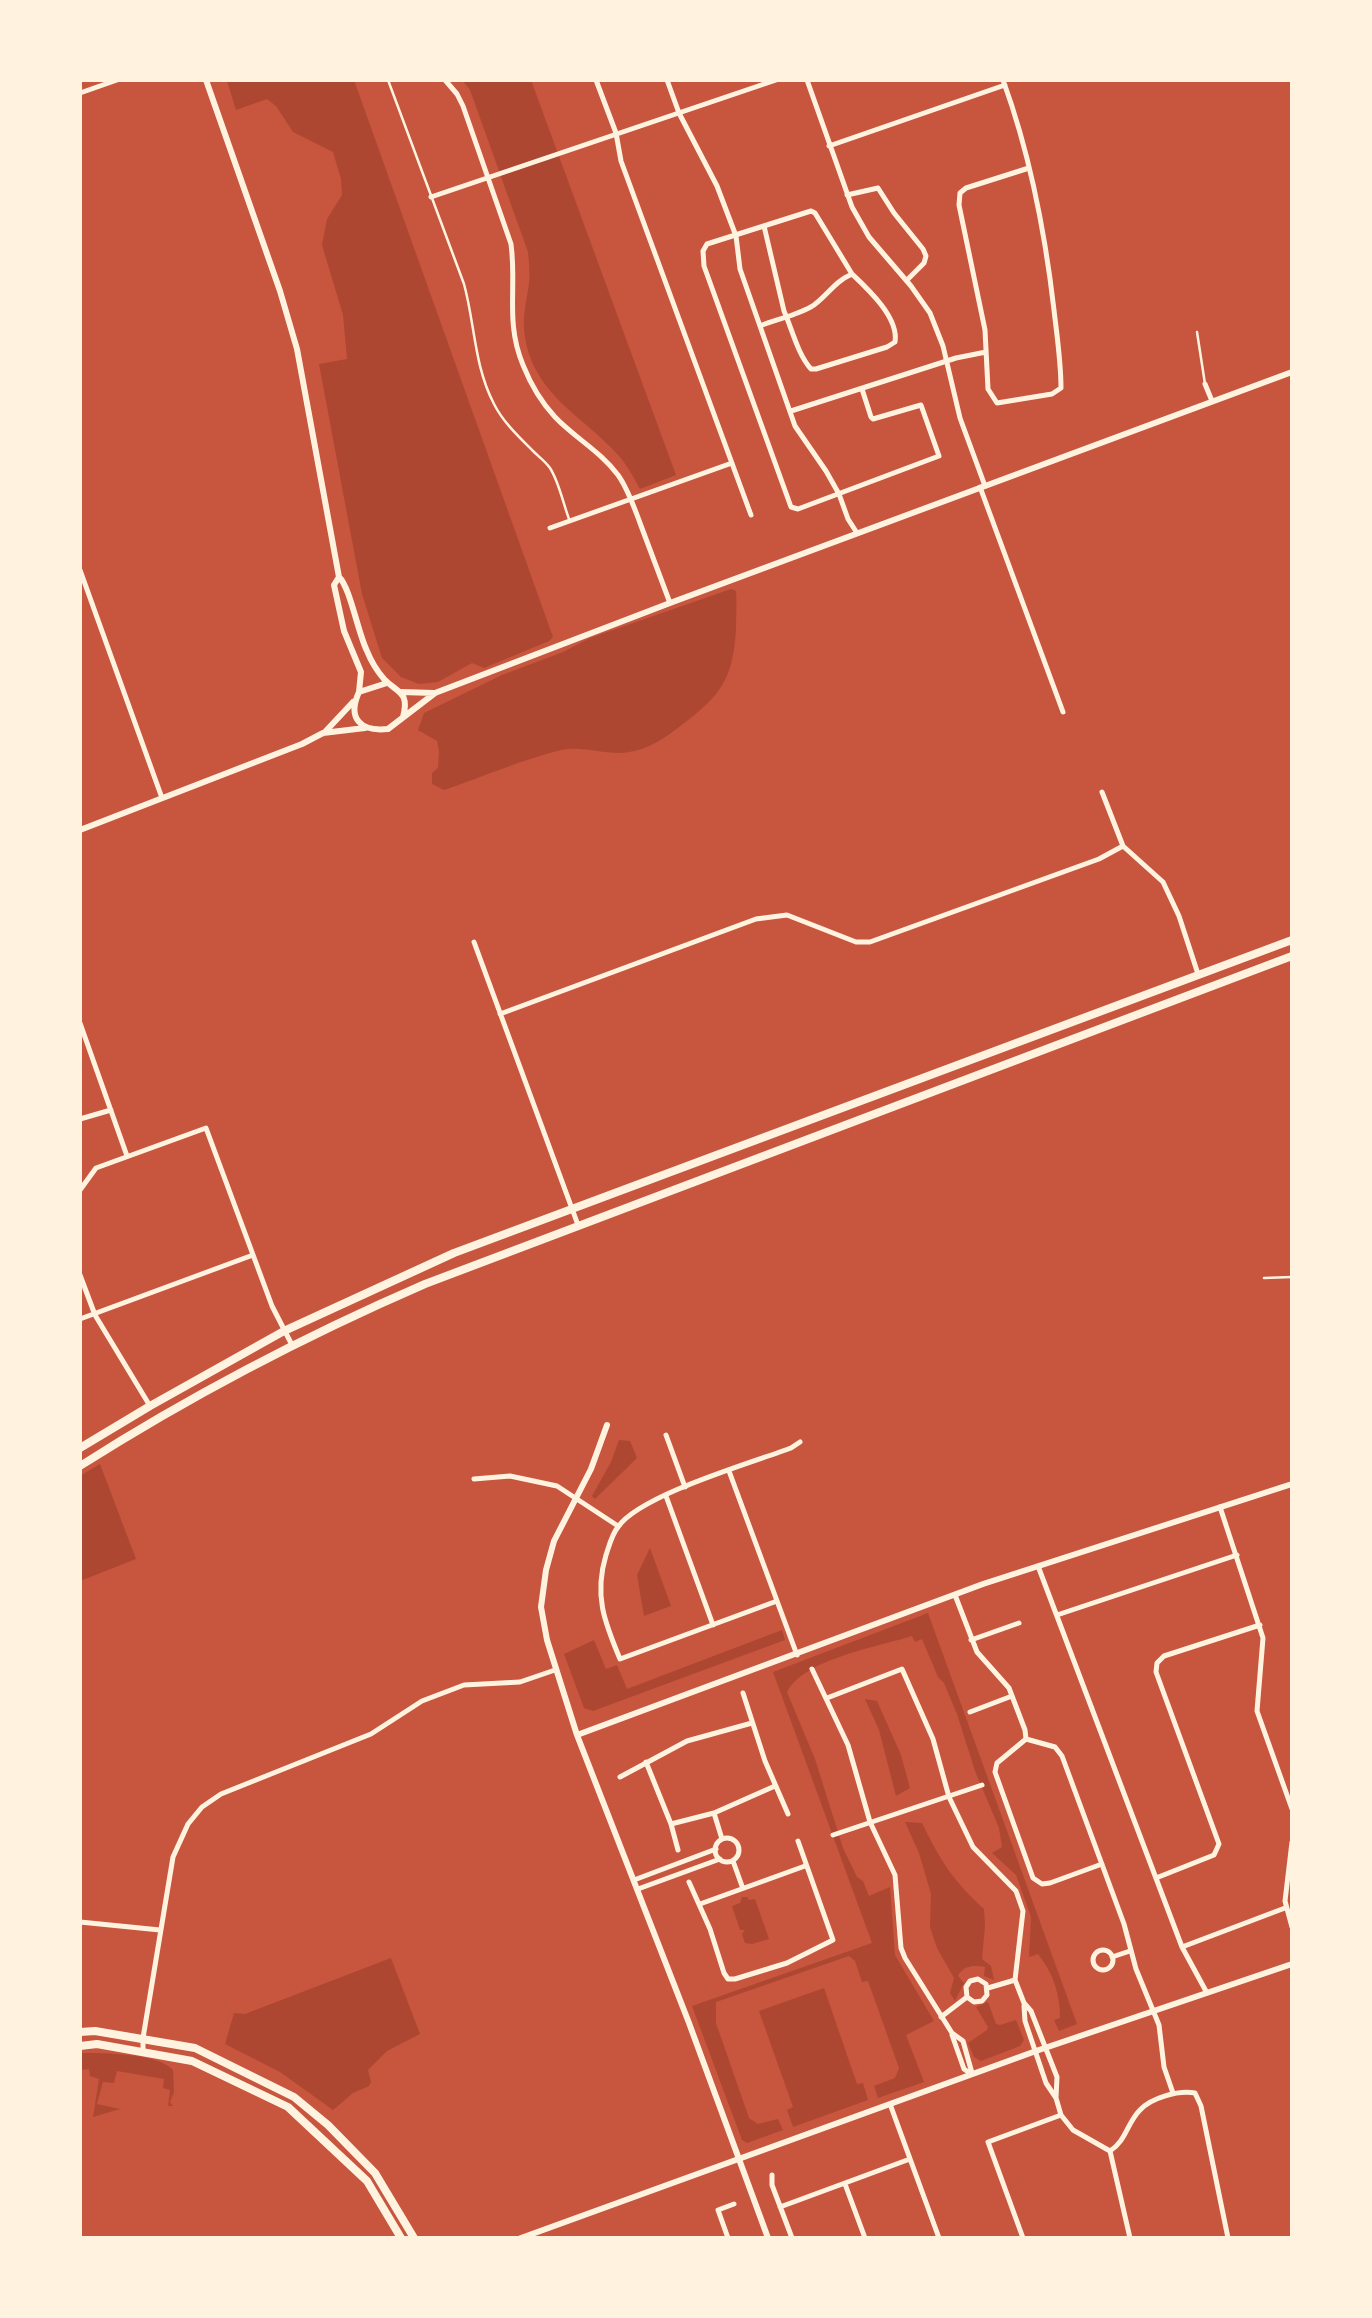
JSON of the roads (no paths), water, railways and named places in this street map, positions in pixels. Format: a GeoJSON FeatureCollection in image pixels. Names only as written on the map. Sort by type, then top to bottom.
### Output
{"type":"FeatureCollection","features":[{"type":"Feature","properties":{"kind":"main road"},"geometry":{"type":"LineString","coordinates":[[80,1448],[284,1332],[454,1253],[1292,940]]}},
{"type":"Feature","properties":{"kind":"main road"},"geometry":{"type":"LineString","coordinates":[[80,1466],[214,1386],[425,1284],[1292,956]]}},
{"type":"Feature","properties":{"kind":"main road"},"geometry":{"type":"LineString","coordinates":[[80,2032],[95,2031],[195,2048],[294,2097],[375,2173],[414,2238]]}},
{"type":"Feature","properties":{"kind":"main road"},"geometry":{"type":"LineString","coordinates":[[80,2046],[97,2044],[192,2061],[288,2107],[367,2181],[402,2238]]}},
{"type":"Feature","properties":{"kind":"street"},"geometry":{"type":"LineString","coordinates":[[80,93],[117,80]]}},
{"type":"Feature","properties":{"kind":"street"},"geometry":{"type":"LineString","coordinates":[[206,80],[297,349],[339,577],[346,583],[366,650],[387,683],[401,692],[405,700],[403,717]]}},
{"type":"Feature","properties":{"kind":"street"},"geometry":{"type":"LineString","coordinates":[[445,80],[457,94],[511,244],[511,311],[522,364],[536,393],[555,417],[603,457],[621,478],[670,603]]}},
{"type":"Feature","properties":{"kind":"street"},"geometry":{"type":"LineString","coordinates":[[596,80],[616,133],[621,161],[751,515]]}},
{"type":"Feature","properties":{"kind":"street"},"geometry":{"type":"LineString","coordinates":[[667,80],[736,236],[740,269],[795,426],[839,494],[848,520],[858,533]]}},
{"type":"Feature","properties":{"kind":"street"},"geometry":{"type":"LineString","coordinates":[[432,198],[776,80]]}},
{"type":"Feature","properties":{"kind":"street"},"geometry":{"type":"LineString","coordinates":[[807,80],[847,195],[868,237],[930,313],[947,361],[960,418],[1063,712]]}},
{"type":"Feature","properties":{"kind":"street"},"geometry":{"type":"LineString","coordinates":[[829,146],[1004,82],[1029,168],[1050,274],[1061,388],[1052,394],[997,403],[988,389],[985,330],[959,206],[960,193],[1029,168]]}},
{"type":"Feature","properties":{"kind":"street"},"geometry":{"type":"LineString","coordinates":[[847,195],[878,188],[923,248],[924,263],[906,281]]}},
{"type":"Feature","properties":{"kind":"street"},"geometry":{"type":"LineString","coordinates":[[764,226],[786,316],[810,370],[895,342],[896,336],[878,302],[852,274],[811,211],[706,244],[702,251],[704,266],[791,507],[798,509],[939,456],[921,404],[874,419],[862,389]]}},
{"type":"Feature","properties":{"kind":"street"},"geometry":{"type":"LineString","coordinates":[[760,326],[814,305],[835,283],[852,274]]}},
{"type":"Feature","properties":{"kind":"street"},"geometry":{"type":"LineString","coordinates":[[791,412],[986,352]]}},
{"type":"Feature","properties":{"kind":"street"},"geometry":{"type":"LineString","coordinates":[[80,830],[323,734],[366,728],[388,730],[435,693],[1292,372]]}},
{"type":"Feature","properties":{"kind":"street"},"geometry":{"type":"LineString","coordinates":[[1205,384],[1212,401]]}},
{"type":"Feature","properties":{"kind":"street"},"geometry":{"type":"LineString","coordinates":[[550,528],[732,462]]}},
{"type":"Feature","properties":{"kind":"street"},"geometry":{"type":"LineString","coordinates":[[80,570],[162,798]]}},
{"type":"Feature","properties":{"kind":"street"},"geometry":{"type":"LineString","coordinates":[[339,577],[334,586],[344,631],[361,671],[355,715],[366,728]]}},
{"type":"Feature","properties":{"kind":"street"},"geometry":{"type":"LineString","coordinates":[[323,734],[358,695],[387,683]]}},
{"type":"Feature","properties":{"kind":"street"},"geometry":{"type":"LineString","coordinates":[[401,692],[435,693]]}},
{"type":"Feature","properties":{"kind":"street"},"geometry":{"type":"LineString","coordinates":[[1102,792],[1123,846],[1164,882],[1198,974]]}},
{"type":"Feature","properties":{"kind":"street"},"geometry":{"type":"LineString","coordinates":[[500,1014],[777,914],[856,942],[870,942],[1099,859],[1123,846]]}},
{"type":"Feature","properties":{"kind":"street"},"geometry":{"type":"LineString","coordinates":[[474,942],[578,1226]]}},
{"type":"Feature","properties":{"kind":"street"},"geometry":{"type":"LineString","coordinates":[[80,1022],[127,1156]]}},
{"type":"Feature","properties":{"kind":"street"},"geometry":{"type":"LineString","coordinates":[[80,1119],[111,1110]]}},
{"type":"Feature","properties":{"kind":"street"},"geometry":{"type":"LineString","coordinates":[[80,1190],[96,1168],[206,1128],[253,1255],[292,1345]]}},
{"type":"Feature","properties":{"kind":"street"},"geometry":{"type":"LineString","coordinates":[[80,1319],[253,1255]]}},
{"type":"Feature","properties":{"kind":"street"},"geometry":{"type":"LineString","coordinates":[[80,1275],[95,1314],[150,1406]]}},
{"type":"Feature","properties":{"kind":"street"},"geometry":{"type":"LineString","coordinates":[[607,1425],[591,1470],[554,1542],[546,1570],[542,1607],[547,1640],[577,1735],[768,2238]]}},
{"type":"Feature","properties":{"kind":"street"},"geometry":{"type":"LineString","coordinates":[[666,1435],[685,1487]]}},
{"type":"Feature","properties":{"kind":"street"},"geometry":{"type":"LineString","coordinates":[[777,1601],[620,1658],[600,1602],[601,1574],[618,1526],[644,1505],[800,1442]]}},
{"type":"Feature","properties":{"kind":"street"},"geometry":{"type":"LineString","coordinates":[[730,1471],[797,1655]]}},
{"type":"Feature","properties":{"kind":"street"},"geometry":{"type":"LineString","coordinates":[[474,1479],[510,1476],[556,1486],[618,1526]]}},
{"type":"Feature","properties":{"kind":"street"},"geometry":{"type":"LineString","coordinates":[[577,1735],[955,1595],[1292,1484]]}},
{"type":"Feature","properties":{"kind":"street"},"geometry":{"type":"LineString","coordinates":[[665,1496],[713,1625]]}},
{"type":"Feature","properties":{"kind":"street"},"geometry":{"type":"LineString","coordinates":[[1220,1507],[1260,1625],[1263,1638],[1257,1711],[1292,1809]]}},
{"type":"Feature","properties":{"kind":"street"},"geometry":{"type":"LineString","coordinates":[[1057,1615],[1237,1555]]}},
{"type":"Feature","properties":{"kind":"street"},"geometry":{"type":"LineString","coordinates":[[1038,1566],[1182,1948],[1207,1993]]}},
{"type":"Feature","properties":{"kind":"street"},"geometry":{"type":"LineString","coordinates":[[955,1595],[982,1660],[1003,1679],[1012,1696],[1026,1739]]}},
{"type":"Feature","properties":{"kind":"street"},"geometry":{"type":"LineString","coordinates":[[971,1640],[1019,1623]]}},
{"type":"Feature","properties":{"kind":"street"},"geometry":{"type":"LineString","coordinates":[[1156,1878],[1214,1855],[1219,1848],[1156,1672],[1157,1663],[1164,1656],[1260,1625]]}},
{"type":"Feature","properties":{"kind":"street"},"geometry":{"type":"LineString","coordinates":[[827,1698],[902,1668],[934,1738],[948,1797],[973,1847],[1016,1891],[1023,1910],[1015,1980],[1024,2003],[1025,2020],[1046,2083],[1062,2115],[1074,2130],[1110,2151],[1130,2238]]}},
{"type":"Feature","properties":{"kind":"street"},"geometry":{"type":"LineString","coordinates":[[143,2051],[173,1857],[182,1834],[202,1807],[230,1790],[371,1734],[422,1702],[464,1685],[520,1682],[556,1670]]}},
{"type":"Feature","properties":{"kind":"street"},"geometry":{"type":"LineString","coordinates":[[812,1670],[848,1745],[870,1822],[895,1875],[901,1948],[952,2032],[964,2069],[972,2076]]}},
{"type":"Feature","properties":{"kind":"street"},"geometry":{"type":"LineString","coordinates":[[742,1693],[788,1814]]}},
{"type":"Feature","properties":{"kind":"street"},"geometry":{"type":"LineString","coordinates":[[970,1712],[1012,1696]]}},
{"type":"Feature","properties":{"kind":"street"},"geometry":{"type":"LineString","coordinates":[[620,1778],[687,1741],[752,1723]]}},
{"type":"Feature","properties":{"kind":"street"},"geometry":{"type":"LineString","coordinates":[[1026,1739],[995,1767],[1033,1878],[1042,1884],[1102,1864]]}},
{"type":"Feature","properties":{"kind":"street"},"geometry":{"type":"LineString","coordinates":[[1026,1739],[1055,1747],[1062,1756],[1124,1924],[1130,1951],[1141,1967],[1143,1984],[1162,2036],[1164,2067],[1173,2093]]}},
{"type":"Feature","properties":{"kind":"street"},"geometry":{"type":"LineString","coordinates":[[646,1762],[678,1850]]}},
{"type":"Feature","properties":{"kind":"street"},"geometry":{"type":"LineString","coordinates":[[833,1834],[982,1785]]}},
{"type":"Feature","properties":{"kind":"street"},"geometry":{"type":"LineString","coordinates":[[671,1824],[714,1813],[775,1786]]}},
{"type":"Feature","properties":{"kind":"street"},"geometry":{"type":"LineString","coordinates":[[634,1880],[716,1850],[722,1840],[714,1813]]}},
{"type":"Feature","properties":{"kind":"street"},"geometry":{"type":"LineString","coordinates":[[716,1850],[726,1862],[738,1855],[737,1844],[730,1839],[722,1840]]}},
{"type":"Feature","properties":{"kind":"street"},"geometry":{"type":"LineString","coordinates":[[689,1882],[728,1978],[736,1980],[787,1964],[833,1940],[798,1841]]}},
{"type":"Feature","properties":{"kind":"street"},"geometry":{"type":"LineString","coordinates":[[1292,1842],[1286,1908],[1292,1927]]}},
{"type":"Feature","properties":{"kind":"street"},"geometry":{"type":"LineString","coordinates":[[638,1890],[720,1859]]}},
{"type":"Feature","properties":{"kind":"street"},"geometry":{"type":"LineString","coordinates":[[733,1861],[742,1887]]}},
{"type":"Feature","properties":{"kind":"street"},"geometry":{"type":"LineString","coordinates":[[700,1904],[805,1866]]}},
{"type":"Feature","properties":{"kind":"street"},"geometry":{"type":"LineString","coordinates":[[1182,1948],[1286,1908]]}},
{"type":"Feature","properties":{"kind":"street"},"geometry":{"type":"LineString","coordinates":[[80,1922],[160,1930]]}},
{"type":"Feature","properties":{"kind":"street"},"geometry":{"type":"LineString","coordinates":[[1112,1956],[1130,1951]]}},
{"type":"Feature","properties":{"kind":"street"},"geometry":{"type":"LineString","coordinates":[[521,2238],[1045,2048],[1292,1964]]}},
{"type":"Feature","properties":{"kind":"street"},"geometry":{"type":"LineString","coordinates":[[974,1980],[982,1980],[988,1995],[974,2002],[968,1997],[966,1987],[974,1980]]}},
{"type":"Feature","properties":{"kind":"street"},"geometry":{"type":"LineString","coordinates":[[988,1988],[1015,1980]]}},
{"type":"Feature","properties":{"kind":"street"},"geometry":{"type":"LineString","coordinates":[[941,2016],[968,1997]]}},
{"type":"Feature","properties":{"kind":"street"},"geometry":{"type":"LineString","coordinates":[[1024,2003],[1031,2011],[1057,2077],[1056,2098]]}},
{"type":"Feature","properties":{"kind":"street"},"geometry":{"type":"LineString","coordinates":[[1110,2151],[1118,2146],[1140,2109],[1173,2093],[1194,2093],[1202,2106],[1228,2238]]}},
{"type":"Feature","properties":{"kind":"street"},"geometry":{"type":"LineString","coordinates":[[890,2104],[939,2238]]}},
{"type":"Feature","properties":{"kind":"street"},"geometry":{"type":"LineString","coordinates":[[1023,2238],[988,2142],[1062,2115]]}},
{"type":"Feature","properties":{"kind":"street"},"geometry":{"type":"LineString","coordinates":[[780,2207],[910,2159]]}},
{"type":"Feature","properties":{"kind":"street"},"geometry":{"type":"LineString","coordinates":[[772,2175],[772,2185],[792,2238]]}},
{"type":"Feature","properties":{"kind":"street"},"geometry":{"type":"LineString","coordinates":[[845,2184],[865,2238]]}},
{"type":"Feature","properties":{"kind":"street"},"geometry":{"type":"LineString","coordinates":[[728,2238],[718,2210],[734,2204]]}},
{"type":"Feature","properties":{"kind":"lane"},"geometry":{"type":"LineString","coordinates":[[388,80],[467,295],[475,348],[486,386],[507,424],[549,467],[569,520]]}},
{"type":"Feature","properties":{"kind":"lane"},"geometry":{"type":"LineString","coordinates":[[1197,332],[1205,384]]}},
{"type":"Feature","properties":{"kind":"lane"},"geometry":{"type":"LineString","coordinates":[[1264,1278],[1292,1277]]}}]}
